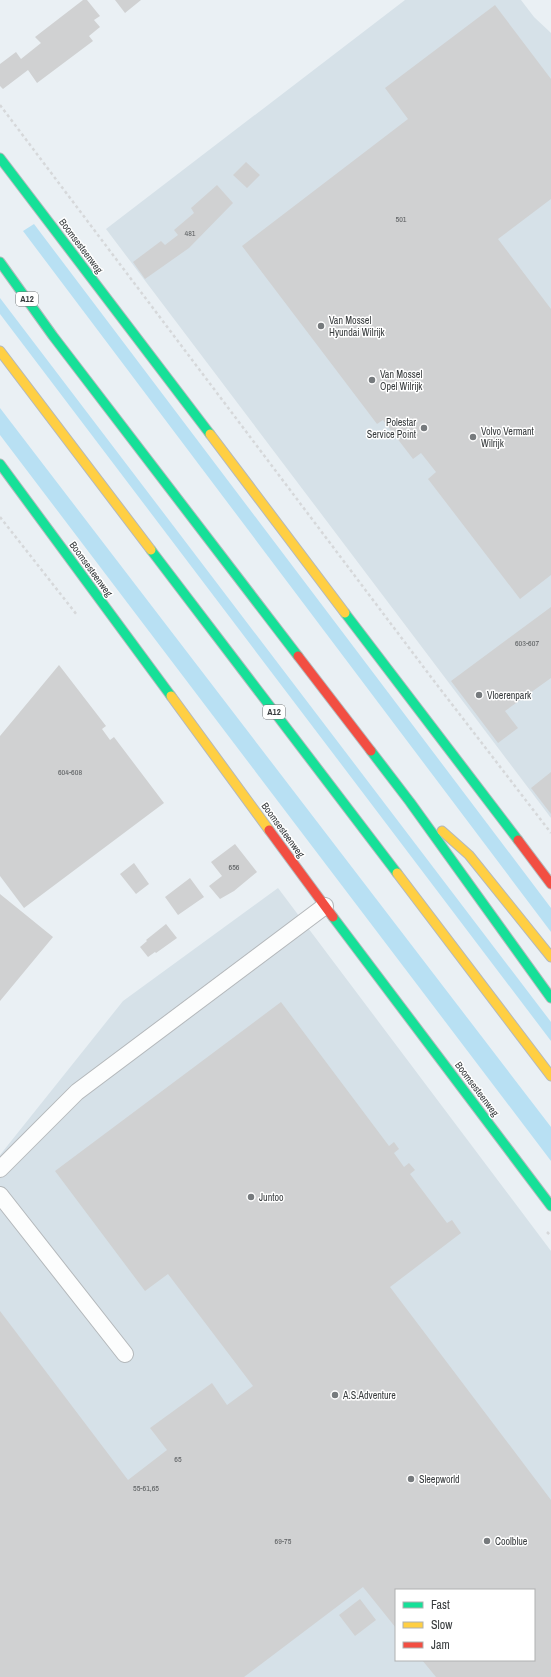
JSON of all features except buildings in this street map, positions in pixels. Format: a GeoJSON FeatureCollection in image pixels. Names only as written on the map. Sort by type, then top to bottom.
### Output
{"type":"FeatureCollection","features":[{"type":"Feature","properties":{"kind":"main road","name":"Boomsesteenweg"},"geometry":{"type":"LineString","coordinates":[[0,158],[551,884]]}},
{"type":"Feature","properties":{"kind":"main road","name":"A12"},"geometry":{"type":"LineString","coordinates":[[0,262],[53,336],[410,802],[551,998]]}},
{"type":"Feature","properties":{"kind":"main road","name":"A12"},"geometry":{"type":"LineString","coordinates":[[0,351],[550,1076]]}},
{"type":"Feature","properties":{"kind":"main road","name":"Boomsesteenweg"},"geometry":{"type":"LineString","coordinates":[[0,464],[325,906],[551,1206]]}},
{"type":"Feature","properties":{"kind":"main road"},"geometry":{"type":"LineString","coordinates":[[410,802],[469,855],[551,957]]}},
{"type":"Feature","properties":{"kind":"lane"},"geometry":{"type":"LineString","coordinates":[[0,1169],[77,1092],[325,906]]}},
{"type":"Feature","properties":{"kind":"lane"},"geometry":{"type":"LineString","coordinates":[[0,1195],[124,1354]]}},
{"type":"Feature","properties":{"kind":"path"},"geometry":{"type":"LineString","coordinates":[[0,105],[551,833]]}},
{"type":"Feature","properties":{"kind":"shaded area"},"geometry":{"type":"Polygon","coordinates":[[[405,0],[521,0],[534,17],[551,33],[551,818],[106,229],[405,0]]]}},
{"type":"Feature","properties":{"kind":"shaded area"},"geometry":{"type":"Polygon","coordinates":[[[34,224],[551,908],[551,932],[23,231],[34,224]]]}},
{"type":"Feature","properties":{"kind":"shaded area"},"geometry":{"type":"Polygon","coordinates":[[[0,298],[551,1022],[551,1041],[0,314],[0,298]]]}},
{"type":"Feature","properties":{"kind":"shaded area"},"geometry":{"type":"Polygon","coordinates":[[[0,408],[551,1127],[551,1161],[0,435],[0,408]]]}},
{"type":"Feature","properties":{"kind":"shaded area"},"geometry":{"type":"Polygon","coordinates":[[[278,888],[551,1251],[551,1677],[0,1677],[0,1155],[123,1001],[278,888]]]}},
{"type":"Feature","properties":{"kind":"traffic: fast"},"geometry":{"type":"LineString","coordinates":[[0,158],[210,434]]}},
{"type":"Feature","properties":{"kind":"traffic: fast"},"geometry":{"type":"LineString","coordinates":[[0,262],[53,336],[298,656]]}},
{"type":"Feature","properties":{"kind":"traffic: fast"},"geometry":{"type":"LineString","coordinates":[[0,464],[171,696]]}},
{"type":"Feature","properties":{"kind":"traffic: fast"},"geometry":{"type":"LineString","coordinates":[[151,550],[397,873]]}},
{"type":"Feature","properties":{"kind":"traffic: fast"},"geometry":{"type":"LineString","coordinates":[[345,613],[518,840]]}},
{"type":"Feature","properties":{"kind":"traffic: fast"},"geometry":{"type":"LineString","coordinates":[[371,751],[410,802],[551,998]]}},
{"type":"Feature","properties":{"kind":"traffic: fast"},"geometry":{"type":"LineString","coordinates":[[333,917],[551,1206]]}},
{"type":"Feature","properties":{"kind":"traffic: slow"},"geometry":{"type":"LineString","coordinates":[[0,351],[151,550]]}},
{"type":"Feature","properties":{"kind":"traffic: slow"},"geometry":{"type":"LineString","coordinates":[[210,434],[345,613]]}},
{"type":"Feature","properties":{"kind":"traffic: slow"},"geometry":{"type":"LineString","coordinates":[[171,696],[269,830]]}},
{"type":"Feature","properties":{"kind":"traffic: slow"},"geometry":{"type":"LineString","coordinates":[[442,831],[469,855],[551,957]]}},
{"type":"Feature","properties":{"kind":"traffic: slow"},"geometry":{"type":"LineString","coordinates":[[397,873],[551,1076]]}},
{"type":"Feature","properties":{"kind":"traffic: jam"},"geometry":{"type":"LineString","coordinates":[[298,656],[371,751]]}},
{"type":"Feature","properties":{"kind":"traffic: jam"},"geometry":{"type":"LineString","coordinates":[[269,830],[333,917]]}},
{"type":"Feature","properties":{"kind":"traffic: jam"},"geometry":{"type":"LineString","coordinates":[[518,840],[551,884]]}},
{"type":"Feature","properties":{"kind":"place","name":"Van Mossel Hyundai Wilrijk"},"geometry":{"type":"Point","coordinates":[321,326]}},
{"type":"Feature","properties":{"kind":"place","name":"Van Mossel Opel Wilrijk"},"geometry":{"type":"Point","coordinates":[372,380]}},
{"type":"Feature","properties":{"kind":"place","name":"Polestar Service Point"},"geometry":{"type":"Point","coordinates":[424,428]}},
{"type":"Feature","properties":{"kind":"place","name":"Volvo Vermant Wilrijk"},"geometry":{"type":"Point","coordinates":[473,437]}},
{"type":"Feature","properties":{"kind":"place","name":"Vloerenpark"},"geometry":{"type":"Point","coordinates":[479,695]}},
{"type":"Feature","properties":{"kind":"place","name":"Juntoo"},"geometry":{"type":"Point","coordinates":[251,1197]}},
{"type":"Feature","properties":{"kind":"place","name":"A.S.Adventure"},"geometry":{"type":"Point","coordinates":[335,1395]}},
{"type":"Feature","properties":{"kind":"place","name":"Sleepworld"},"geometry":{"type":"Point","coordinates":[411,1479]}},
{"type":"Feature","properties":{"kind":"place","name":"Coolblue"},"geometry":{"type":"Point","coordinates":[487,1541]}}]}
